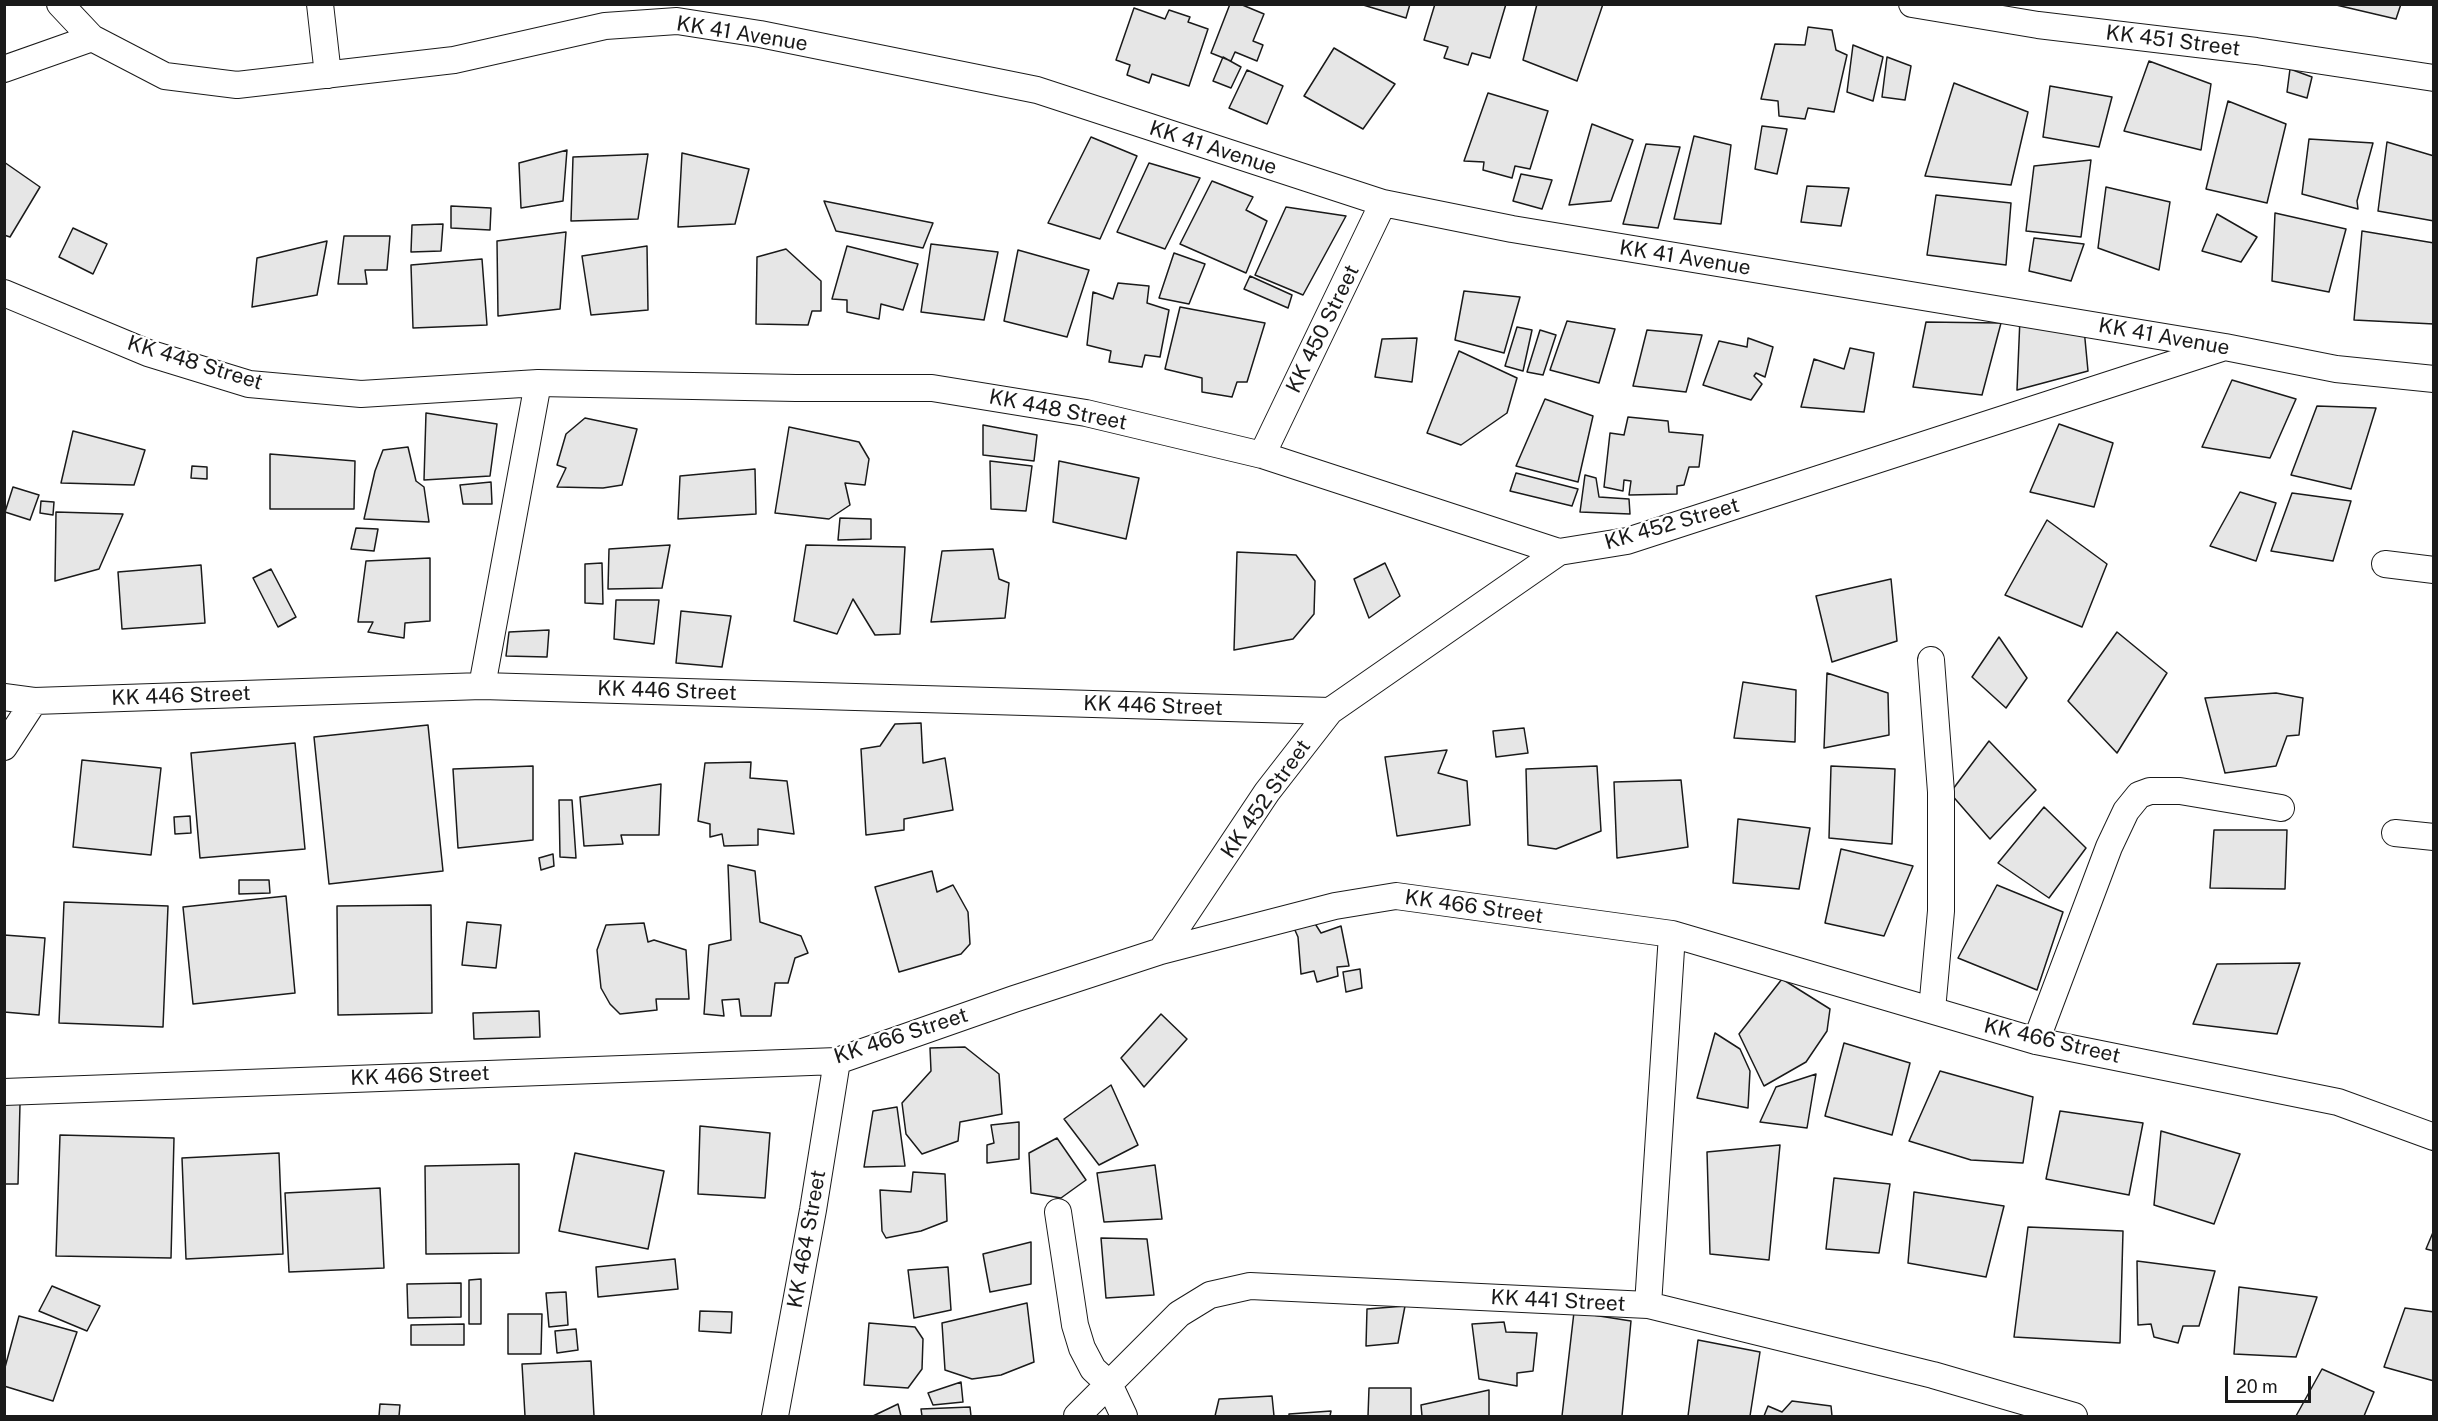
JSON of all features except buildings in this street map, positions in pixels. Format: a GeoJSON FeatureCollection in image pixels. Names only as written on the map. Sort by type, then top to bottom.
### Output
{"type":"FeatureCollection","features":[{"type":"Feature","properties":{"kind":"street","name":"KK 41 Avenue"},"geometry":{"type":"LineString","coordinates":[[60,4],[92,38],[165,76],[237,85],[454,60],[605,26],[677,21],[830,47],[1037,90],[1383,203],[1512,229],[2225,347],[2336,369],[2433,379]]}},
{"type":"Feature","properties":{"kind":"street"},"geometry":{"type":"LineString","coordinates":[[320,4],[328,75]]}},
{"type":"Feature","properties":{"kind":"street","name":"KK 451 Street"},"geometry":{"type":"LineString","coordinates":[[1912,4],[2038,25],[2256,51],[2433,78]]}},
{"type":"Feature","properties":{"kind":"street"},"geometry":{"type":"LineString","coordinates":[[4,69],[92,38]]}},
{"type":"Feature","properties":{"kind":"street","name":"KK 450 Street"},"geometry":{"type":"LineString","coordinates":[[1262,455],[1383,203]]}},
{"type":"Feature","properties":{"kind":"street","name":"KK 448 Street"},"geometry":{"type":"LineString","coordinates":[[4,293],[148,353],[249,384],[361,394],[538,382],[796,388],[933,388],[1086,413],[1262,455],[1559,552]]}},
{"type":"Feature","properties":{"kind":"street","name":"KK 452 Street"},"geometry":{"type":"LineString","coordinates":[[1161,951],[1267,792],[1330,711],[1559,552],[1627,542],[2225,347]]}},
{"type":"Feature","properties":{"kind":"street"},"geometry":{"type":"LineString","coordinates":[[482,686],[538,382]]}},
{"type":"Feature","properties":{"kind":"street"},"geometry":{"type":"LineString","coordinates":[[2385,564],[2433,570]]}},
{"type":"Feature","properties":{"kind":"street"},"geometry":{"type":"LineString","coordinates":[[1931,660],[1941,792],[1941,899],[1932,1010]]}},
{"type":"Feature","properties":{"kind":"street","name":"KK 446 Street"},"geometry":{"type":"LineString","coordinates":[[4,697],[34,701],[482,686],[1330,711]]}},
{"type":"Feature","properties":{"kind":"street"},"geometry":{"type":"LineString","coordinates":[[4,747],[34,701]]}},
{"type":"Feature","properties":{"kind":"street"},"geometry":{"type":"LineString","coordinates":[[2036,1041],[2109,847],[2126,811],[2139,795],[2150,791],[2180,791],[2281,808]]}},
{"type":"Feature","properties":{"kind":"street"},"geometry":{"type":"LineString","coordinates":[[2395,833],[2433,837]]}},
{"type":"Feature","properties":{"kind":"street","name":"KK 466 Street"},"geometry":{"type":"LineString","coordinates":[[4,1092],[837,1061],[1014,999],[1161,951],[1335,906],[1396,896],[1672,934],[2036,1041],[2338,1102],[2433,1137]]}},
{"type":"Feature","properties":{"kind":"street"},"geometry":{"type":"LineString","coordinates":[[1648,1305],[1672,934]]}},
{"type":"Feature","properties":{"kind":"street","name":"KK 464 Street"},"geometry":{"type":"LineString","coordinates":[[775,1416],[813,1210],[837,1061]]}},
{"type":"Feature","properties":{"kind":"street"},"geometry":{"type":"LineString","coordinates":[[1058,1212],[1075,1325],[1082,1348],[1093,1369],[1109,1384],[1124,1416]]}},
{"type":"Feature","properties":{"kind":"street","name":"KK 441 Street"},"geometry":{"type":"LineString","coordinates":[[1077,1416],[1179,1314],[1210,1295],[1251,1286],[1648,1305],[1934,1375],[2074,1416]]}}]}
